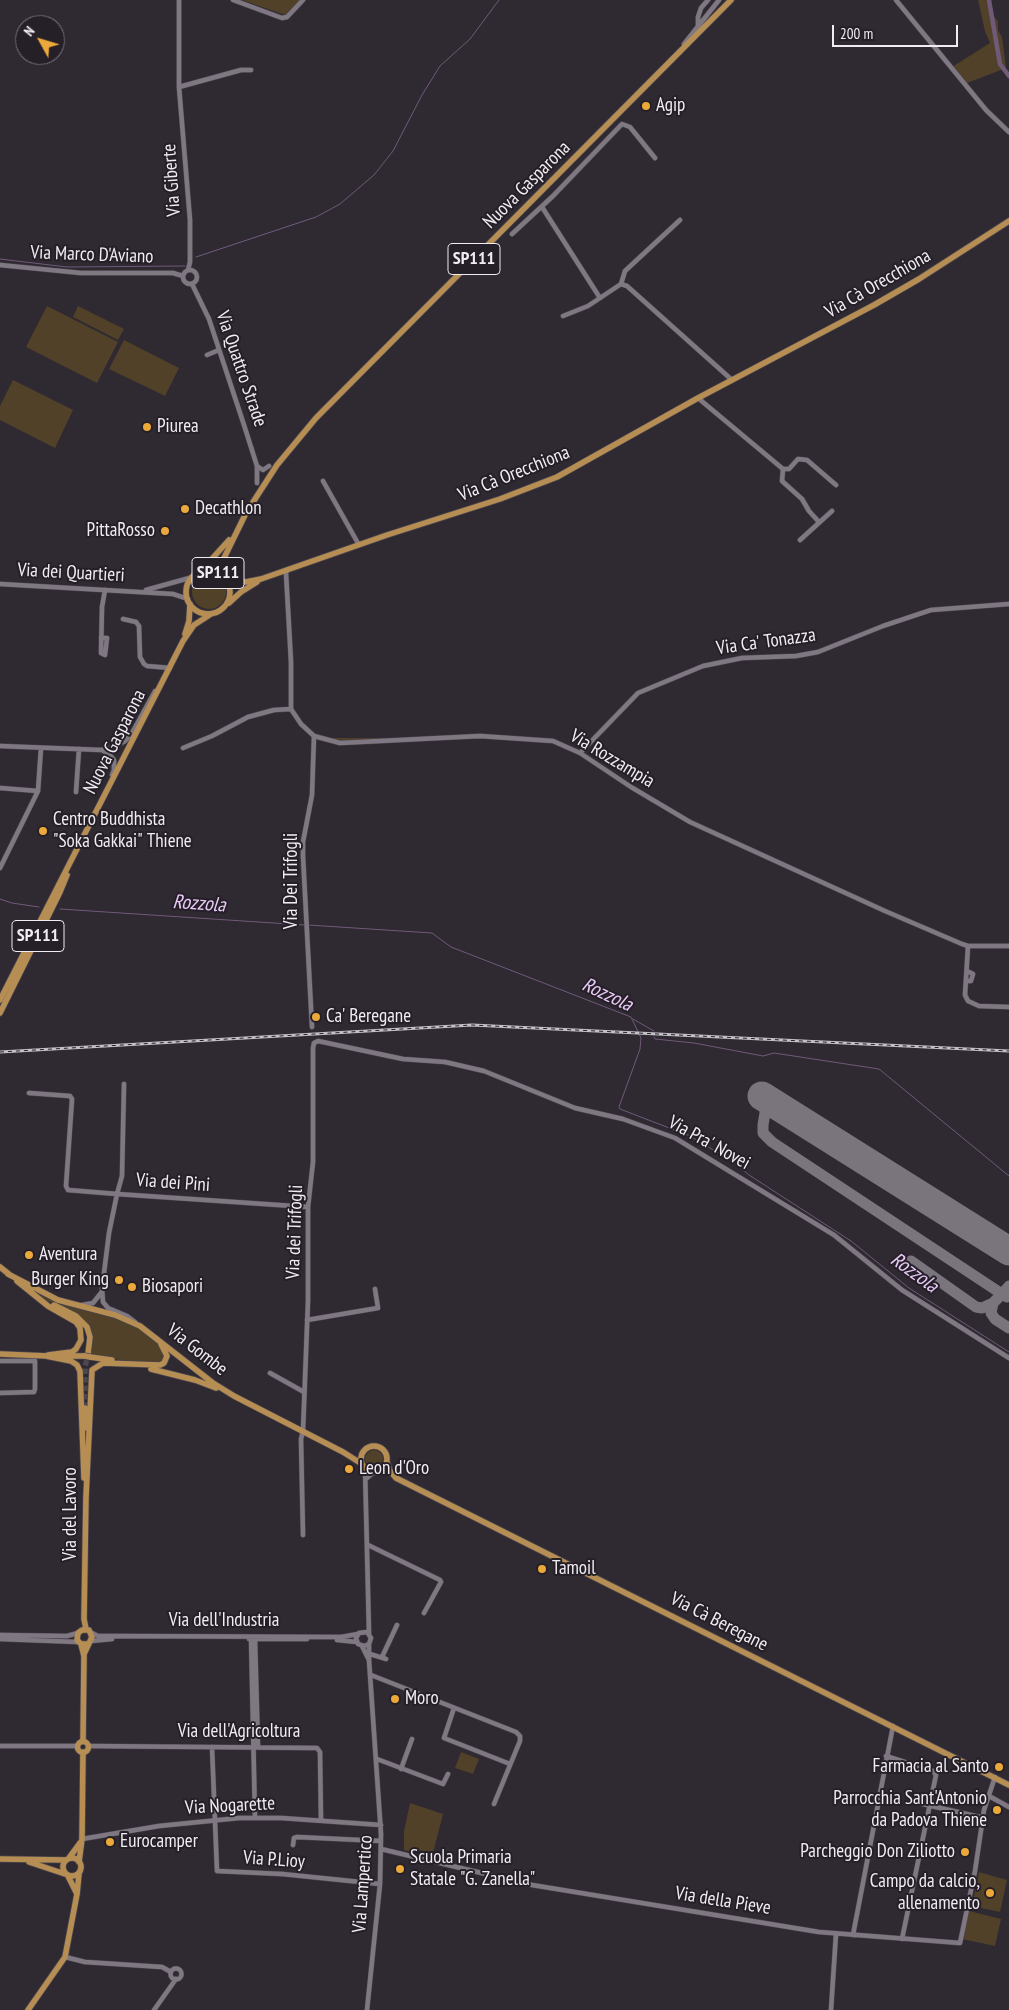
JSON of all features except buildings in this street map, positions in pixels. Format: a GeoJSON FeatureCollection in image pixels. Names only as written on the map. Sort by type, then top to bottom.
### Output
{"type":"FeatureCollection","features":[{"type":"Feature","properties":{"kind":"main road","name":"Nuova Gasparona"},"geometry":{"type":"LineString","coordinates":[[0,1000],[183,641],[194,625],[226,606],[230,593],[225,579],[224,558],[235,533],[264,483],[316,418],[731,0]]}},
{"type":"Feature","properties":{"kind":"main road","name":"Via Cà Orecchiona"},"geometry":{"type":"LineString","coordinates":[[225,579],[246,582],[262,579],[500,499],[556,477],[698,398],[889,296],[1009,221]]}},
{"type":"Feature","properties":{"kind":"main road","name":"Nuova Gasparona"},"geometry":{"type":"LineString","coordinates":[[183,641],[189,621],[188,585],[193,577],[200,572],[235,533]]}},
{"type":"Feature","properties":{"kind":"main road","name":"SP111"},"geometry":{"type":"LineString","coordinates":[[200,572],[213,571],[225,579]]}},
{"type":"Feature","properties":{"kind":"main road","name":"Via Cà Orecchiona"},"geometry":{"type":"LineString","coordinates":[[226,606],[241,592],[262,579]]}},
{"type":"Feature","properties":{"kind":"main road","name":"SP111"},"geometry":{"type":"LineString","coordinates":[[189,601],[199,612],[211,614]]}},
{"type":"Feature","properties":{"kind":"main road","name":"Nuova Gasparona"},"geometry":{"type":"LineString","coordinates":[[0,1013],[60,892],[73,857]]}},
{"type":"Feature","properties":{"kind":"main road","name":"Via Gombe"},"geometry":{"type":"LineString","coordinates":[[0,1267],[39,1299]]}},
{"type":"Feature","properties":{"kind":"main road","name":"Via Gombe"},"geometry":{"type":"LineString","coordinates":[[8,1274],[45,1294],[68,1303],[115,1315],[140,1326],[160,1340],[195,1370],[234,1396],[343,1452],[363,1466]]}},
{"type":"Feature","properties":{"kind":"main road"},"geometry":{"type":"LineString","coordinates":[[39,1299],[70,1312],[83,1321],[90,1337],[87,1356]]}},
{"type":"Feature","properties":{"kind":"main road"},"geometry":{"type":"LineString","coordinates":[[39,1299],[76,1322],[81,1333],[79,1344],[72,1352],[46,1356]]}},
{"type":"Feature","properties":{"kind":"main road"},"geometry":{"type":"LineString","coordinates":[[46,1356],[87,1356],[156,1367],[164,1363],[167,1359],[166,1352],[161,1344],[140,1326]]}},
{"type":"Feature","properties":{"kind":"main road"},"geometry":{"type":"LineString","coordinates":[[0,1354],[46,1356],[71,1360],[77,1365],[80,1371],[82,1453],[86,1497]]}},
{"type":"Feature","properties":{"kind":"main road"},"geometry":{"type":"LineString","coordinates":[[86,1497],[90,1373],[94,1367],[103,1363],[132,1364],[195,1380],[234,1396]]}},
{"type":"Feature","properties":{"kind":"main road","name":"Via del Lavoro"},"geometry":{"type":"LineString","coordinates":[[84,1631],[85,1408]]}},
{"type":"Feature","properties":{"kind":"main road"},"geometry":{"type":"LineString","coordinates":[[343,1452],[356,1453],[375,1446],[382,1449],[386,1455],[390,1471],[396,1478]]}},
{"type":"Feature","properties":{"kind":"main road"},"geometry":{"type":"LineString","coordinates":[[368,1448],[361,1456],[363,1466],[396,1478]]}},
{"type":"Feature","properties":{"kind":"main road"},"geometry":{"type":"LineString","coordinates":[[376,1472],[384,1468],[387,1462]]}},
{"type":"Feature","properties":{"kind":"main road","name":"Via Cà Beregane"},"geometry":{"type":"LineString","coordinates":[[396,1478],[1009,1784]]}},
{"type":"Feature","properties":{"kind":"main road"},"geometry":{"type":"LineString","coordinates":[[84,1631],[92,1637],[84,1643],[77,1638],[84,1631]]}},
{"type":"Feature","properties":{"kind":"main road"},"geometry":{"type":"LineString","coordinates":[[83,1752],[87,1750],[88,1746],[83,1741],[84,1643]]}},
{"type":"Feature","properties":{"kind":"main road"},"geometry":{"type":"LineString","coordinates":[[83,1741],[77,1746],[78,1750],[83,1752]]}},
{"type":"Feature","properties":{"kind":"main road"},"geometry":{"type":"LineString","coordinates":[[28,2010],[65,1957],[81,1870],[79,1862],[82,1839],[83,1752]]}},
{"type":"Feature","properties":{"kind":"main road"},"geometry":{"type":"LineString","coordinates":[[77,1894],[62,1868],[82,1839]]}},
{"type":"Feature","properties":{"kind":"main road"},"geometry":{"type":"LineString","coordinates":[[0,1859],[75,1858],[79,1862]]}},
{"type":"Feature","properties":{"kind":"main road"},"geometry":{"type":"LineString","coordinates":[[22,1860],[74,1877],[79,1874]]}},
{"type":"Feature","properties":{"kind":"street","name":"Via Giberte"},"geometry":{"type":"LineString","coordinates":[[179,0],[180,86],[190,211],[190,262],[188,270]]}},
{"type":"Feature","properties":{"kind":"street"},"geometry":{"type":"LineString","coordinates":[[233,0],[282,18],[287,17],[303,0]]}},
{"type":"Feature","properties":{"kind":"street"},"geometry":{"type":"LineString","coordinates":[[698,25],[701,8],[708,0]]}},
{"type":"Feature","properties":{"kind":"street"},"geometry":{"type":"LineString","coordinates":[[656,76],[719,0]]}},
{"type":"Feature","properties":{"kind":"street"},"geometry":{"type":"LineString","coordinates":[[896,0],[986,110],[1009,132]]}},
{"type":"Feature","properties":{"kind":"street"},"geometry":{"type":"LineString","coordinates":[[902,0],[909,15]]}},
{"type":"Feature","properties":{"kind":"street"},"geometry":{"type":"LineString","coordinates":[[180,86],[241,70],[251,70]]}},
{"type":"Feature","properties":{"kind":"street"},"geometry":{"type":"LineString","coordinates":[[512,234],[554,196],[622,124],[630,127],[655,158]]}},
{"type":"Feature","properties":{"kind":"street"},"geometry":{"type":"LineString","coordinates":[[546,187],[554,196]]}},
{"type":"Feature","properties":{"kind":"street"},"geometry":{"type":"LineString","coordinates":[[542,206],[600,298]]}},
{"type":"Feature","properties":{"kind":"street"},"geometry":{"type":"LineString","coordinates":[[563,316],[588,306],[621,284],[625,271],[680,220]]}},
{"type":"Feature","properties":{"kind":"street","name":"Via Marco D'Aviano"},"geometry":{"type":"LineString","coordinates":[[0,264],[82,273],[174,273],[183,276]]}},
{"type":"Feature","properties":{"kind":"street"},"geometry":{"type":"LineString","coordinates":[[188,270],[192,270],[197,276],[196,281],[192,284],[186,283],[183,276],[188,270]]}},
{"type":"Feature","properties":{"kind":"street","name":"Via Quattro Strade"},"geometry":{"type":"LineString","coordinates":[[192,284],[209,319],[257,466],[257,483]]}},
{"type":"Feature","properties":{"kind":"street"},"geometry":{"type":"LineString","coordinates":[[621,284],[627,286],[732,380]]}},
{"type":"Feature","properties":{"kind":"street"},"geometry":{"type":"LineString","coordinates":[[207,355],[219,350]]}},
{"type":"Feature","properties":{"kind":"street"},"geometry":{"type":"LineString","coordinates":[[698,398],[782,469],[789,469],[798,460],[807,460],[836,485]]}},
{"type":"Feature","properties":{"kind":"street"},"geometry":{"type":"LineString","coordinates":[[257,466],[263,470],[269,466]]}},
{"type":"Feature","properties":{"kind":"street"},"geometry":{"type":"LineString","coordinates":[[782,469],[782,482],[802,499],[809,511],[819,522]]}},
{"type":"Feature","properties":{"kind":"street"},"geometry":{"type":"LineString","coordinates":[[323,482],[359,545]]}},
{"type":"Feature","properties":{"kind":"street"},"geometry":{"type":"LineString","coordinates":[[800,540],[832,510]]}},
{"type":"Feature","properties":{"kind":"street"},"geometry":{"type":"LineString","coordinates":[[287,570],[292,709],[301,724],[314,736]]}},
{"type":"Feature","properties":{"kind":"street","name":"Via dei Quartieri"},"geometry":{"type":"LineString","coordinates":[[141,591],[193,577]]}},
{"type":"Feature","properties":{"kind":"street","name":"Via dei Quartieri"},"geometry":{"type":"LineString","coordinates":[[0,584],[177,594],[189,601]]}},
{"type":"Feature","properties":{"kind":"street"},"geometry":{"type":"LineString","coordinates":[[101,638],[102,607],[105,590]]}},
{"type":"Feature","properties":{"kind":"street","name":"Via Ca' Tonazza"},"geometry":{"type":"LineString","coordinates":[[580,753],[638,693],[703,666],[742,658],[796,656],[818,652],[883,626],[931,610],[1009,604]]}},
{"type":"Feature","properties":{"kind":"street"},"geometry":{"type":"LineString","coordinates":[[123,620],[136,622],[139,626],[140,657],[144,664],[147,666],[170,668]]}},
{"type":"Feature","properties":{"kind":"street"},"geometry":{"type":"LineString","coordinates":[[0,746],[102,750],[114,747],[132,733],[151,696],[161,684]]}},
{"type":"Feature","properties":{"kind":"street"},"geometry":{"type":"LineString","coordinates":[[183,748],[212,736],[248,717],[274,710],[292,709]]}},
{"type":"Feature","properties":{"kind":"street","name":"Via Rozzampia"},"geometry":{"type":"LineString","coordinates":[[314,736],[340,743],[480,736],[553,741],[580,753],[630,787],[690,822],[924,928],[968,946],[1009,946]]}},
{"type":"Feature","properties":{"kind":"street","name":"Via Dei Trifogli"},"geometry":{"type":"LineString","coordinates":[[312,1027],[303,849],[312,795],[314,736]]}},
{"type":"Feature","properties":{"kind":"street"},"geometry":{"type":"LineString","coordinates":[[0,868],[38,791],[41,748]]}},
{"type":"Feature","properties":{"kind":"street"},"geometry":{"type":"LineString","coordinates":[[76,792],[79,749]]}},
{"type":"Feature","properties":{"kind":"street"},"geometry":{"type":"LineString","coordinates":[[93,820],[97,804],[114,770],[114,760],[102,750]]}},
{"type":"Feature","properties":{"kind":"street"},"geometry":{"type":"LineString","coordinates":[[0,788],[38,791]]}},
{"type":"Feature","properties":{"kind":"street"},"geometry":{"type":"LineString","coordinates":[[968,946],[965,996],[972,1004],[1009,1007]]}},
{"type":"Feature","properties":{"kind":"street","name":"Via dei Trifogli"},"geometry":{"type":"LineString","coordinates":[[304,1536],[301,1439],[303,1431],[307,1320],[308,1207],[313,1162],[313,1048],[314,1043],[318,1041],[324,1042]]}},
{"type":"Feature","properties":{"kind":"street","name":"Via Pra' Novei"},"geometry":{"type":"LineString","coordinates":[[324,1042],[403,1058],[445,1062],[484,1071],[576,1108],[623,1119],[674,1138],[834,1235],[902,1290],[1009,1358]]}},
{"type":"Feature","properties":{"kind":"street","name":"Via dei Pini"},"geometry":{"type":"LineString","coordinates":[[124,1084],[122,1176],[117,1194],[308,1207]]}},
{"type":"Feature","properties":{"kind":"street"},"geometry":{"type":"LineString","coordinates":[[29,1093],[70,1096],[72,1099],[66,1186],[68,1190],[117,1194],[108,1232],[102,1289],[104,1306],[127,1316],[140,1326]]}},
{"type":"Feature","properties":{"kind":"street"},"geometry":{"type":"LineString","coordinates":[[68,1303],[89,1304],[96,1300],[102,1289]]}},
{"type":"Feature","properties":{"kind":"street"},"geometry":{"type":"LineString","coordinates":[[307,1320],[378,1308],[375,1289]]}},
{"type":"Feature","properties":{"kind":"street"},"geometry":{"type":"LineString","coordinates":[[0,1392],[34,1392],[36,1389],[35,1362],[37,1355]]}},
{"type":"Feature","properties":{"kind":"street"},"geometry":{"type":"LineString","coordinates":[[0,1361],[35,1362]]}},
{"type":"Feature","properties":{"kind":"street"},"geometry":{"type":"LineString","coordinates":[[270,1373],[304,1392]]}},
{"type":"Feature","properties":{"kind":"street","name":"Via Lampertico"},"geometry":{"type":"LineString","coordinates":[[363,1466],[366,1479],[369,1633],[371,1639],[369,1644],[369,1660],[381,1825],[380,1884],[367,2010]]}},
{"type":"Feature","properties":{"kind":"street"},"geometry":{"type":"LineString","coordinates":[[366,1479],[376,1472]]}},
{"type":"Feature","properties":{"kind":"street"},"geometry":{"type":"LineString","coordinates":[[368,1545],[440,1580],[441,1582],[424,1613]]}},
{"type":"Feature","properties":{"kind":"street"},"geometry":{"type":"LineString","coordinates":[[369,1644],[359,1644],[360,1633],[370,1617]]}},
{"type":"Feature","properties":{"kind":"street"},"geometry":{"type":"LineString","coordinates":[[370,1654],[384,1658],[397,1625]]}},
{"type":"Feature","properties":{"kind":"street","name":"Via dell'Industria"},"geometry":{"type":"LineString","coordinates":[[0,1635],[67,1636],[84,1631],[98,1636],[341,1640],[359,1644]]}},
{"type":"Feature","properties":{"kind":"street"},"geometry":{"type":"LineString","coordinates":[[360,1633],[369,1633]]}},
{"type":"Feature","properties":{"kind":"street","name":"Via dell'Industria"},"geometry":{"type":"LineString","coordinates":[[0,1639],[84,1643],[108,1639],[341,1637],[360,1633]]}},
{"type":"Feature","properties":{"kind":"street"},"geometry":{"type":"LineString","coordinates":[[253,1638],[256,1747],[255,1818]]}},
{"type":"Feature","properties":{"kind":"street","name":"Via Lampertico"},"geometry":{"type":"LineString","coordinates":[[359,1644],[369,1660]]}},
{"type":"Feature","properties":{"kind":"street"},"geometry":{"type":"LineString","coordinates":[[370,1675],[516,1732],[520,1739],[494,1804]]}},
{"type":"Feature","properties":{"kind":"street"},"geometry":{"type":"LineString","coordinates":[[454,1708],[444,1738],[510,1764]]}},
{"type":"Feature","properties":{"kind":"street"},"geometry":{"type":"LineString","coordinates":[[853,1934],[893,1726]]}},
{"type":"Feature","properties":{"kind":"street"},"geometry":{"type":"LineString","coordinates":[[401,1769],[412,1739]]}},
{"type":"Feature","properties":{"kind":"street"},"geometry":{"type":"LineString","coordinates":[[0,1746],[77,1746]]}},
{"type":"Feature","properties":{"kind":"street","name":"Via dell'Agricoltura"},"geometry":{"type":"LineString","coordinates":[[88,1746],[317,1748],[320,1752],[321,1820]]}},
{"type":"Feature","properties":{"kind":"street"},"geometry":{"type":"LineString","coordinates":[[212,1747],[215,1820]]}},
{"type":"Feature","properties":{"kind":"street"},"geometry":{"type":"LineString","coordinates":[[886,1756],[933,1771],[936,1774],[902,1939]]}},
{"type":"Feature","properties":{"kind":"street"},"geometry":{"type":"LineString","coordinates":[[377,1759],[443,1784],[448,1774]]}},
{"type":"Feature","properties":{"kind":"street"},"geometry":{"type":"LineString","coordinates":[[914,1802],[984,1818],[995,1777]]}},
{"type":"Feature","properties":{"kind":"street"},"geometry":{"type":"LineString","coordinates":[[989,1796],[1009,1807]]}},
{"type":"Feature","properties":{"kind":"street","name":"Via Nogarette"},"geometry":{"type":"LineString","coordinates":[[82,1839],[159,1826],[255,1818],[321,1820],[381,1825]]}},
{"type":"Feature","properties":{"kind":"street","name":"Via della Pieve"},"geometry":{"type":"LineString","coordinates":[[381,1849],[532,1885],[819,1932],[960,1943],[984,1818]]}},
{"type":"Feature","properties":{"kind":"street","name":"Via P.Lioy"},"geometry":{"type":"LineString","coordinates":[[215,1820],[217,1871],[282,1874],[380,1884]]}},
{"type":"Feature","properties":{"kind":"street"},"geometry":{"type":"LineString","coordinates":[[293,1845],[293,1840],[297,1837],[381,1840]]}},
{"type":"Feature","properties":{"kind":"street"},"geometry":{"type":"LineString","coordinates":[[832,2010],[836,1934]]}},
{"type":"Feature","properties":{"kind":"street"},"geometry":{"type":"LineString","coordinates":[[65,1957],[85,1962],[162,1968],[171,1972],[172,1977],[176,1979]]}},
{"type":"Feature","properties":{"kind":"street"},"geometry":{"type":"LineString","coordinates":[[154,2010],[176,1979],[181,1976],[181,1971],[175,1969],[171,1972]]}},
{"type":"Feature","properties":{"kind":"shaded area"},"geometry":{"type":"Polygon","coordinates":[[[242,0],[302,0],[291,14],[285,15],[242,0]]]}},
{"type":"Feature","properties":{"kind":"shaded area"},"geometry":{"type":"Polygon","coordinates":[[[978,0],[987,0],[990,12],[998,21],[998,30],[1002,37],[1006,68],[967,83],[952,67],[990,43],[985,31],[978,0]]]}},
{"type":"Feature","properties":{"kind":"shaded area"},"geometry":{"type":"Polygon","coordinates":[[[47,306],[118,342],[97,383],[26,347],[47,306]]]}},
{"type":"Feature","properties":{"kind":"shaded area"},"geometry":{"type":"Polygon","coordinates":[[[78,306],[124,329],[118,340],[73,317],[78,306]]]}},
{"type":"Feature","properties":{"kind":"shaded area"},"geometry":{"type":"Polygon","coordinates":[[[124,340],[179,368],[165,396],[109,369],[124,340]]]}},
{"type":"Feature","properties":{"kind":"shaded area"},"geometry":{"type":"Polygon","coordinates":[[[13,380],[73,410],[55,448],[0,420],[0,406],[13,380]]]}},
{"type":"Feature","properties":{"kind":"shaded area"},"geometry":{"type":"Polygon","coordinates":[[[209,575],[221,580],[226,592],[221,604],[209,609],[197,604],[192,592],[197,580],[209,575]]]}},
{"type":"Feature","properties":{"kind":"shaded area"},"geometry":{"type":"Polygon","coordinates":[[[329,738],[410,738],[346,741],[329,738]]]}},
{"type":"Feature","properties":{"kind":"shaded area"},"geometry":{"type":"Polygon","coordinates":[[[29,1288],[53,1301],[113,1316],[142,1330],[161,1347],[164,1358],[161,1362],[129,1362],[90,1354],[90,1329],[83,1318],[61,1306],[43,1300],[29,1288]]]}},
{"type":"Feature","properties":{"kind":"shaded area"},"geometry":{"type":"Polygon","coordinates":[[[370,1450],[378,1450],[383,1455],[381,1466],[370,1468],[365,1463],[365,1455],[370,1450]]]}},
{"type":"Feature","properties":{"kind":"shaded area"},"geometry":{"type":"Polygon","coordinates":[[[461,1752],[479,1759],[473,1774],[455,1768],[461,1752]]]}},
{"type":"Feature","properties":{"kind":"shaded area"},"geometry":{"type":"Polygon","coordinates":[[[410,1803],[443,1814],[433,1853],[413,1849],[412,1852],[404,1850],[404,1831],[410,1803]]]}},
{"type":"Feature","properties":{"kind":"shaded area","name":"Campo da calcio, allenamento"},"geometry":{"type":"Polygon","coordinates":[[[979,1872],[1007,1880],[1000,1912],[972,1906],[979,1872]]]}},
{"type":"Feature","properties":{"kind":"shaded area","name":"Campo da calcio, allenamento"},"geometry":{"type":"Polygon","coordinates":[[[969,1911],[1001,1919],[995,1946],[962,1939],[969,1911]]]}},
{"type":"Feature","properties":{"kind":"waterway"},"geometry":{"type":"LineString","coordinates":[[196,257],[316,217],[340,204],[374,175],[393,151],[422,95],[440,66],[470,39],[499,0]]}},
{"type":"Feature","properties":{"kind":"waterway"},"geometry":{"type":"LineString","coordinates":[[989,0],[1000,64],[1009,76]]}},
{"type":"Feature","properties":{"kind":"waterway"},"geometry":{"type":"LineString","coordinates":[[0,259],[67,267],[185,266]]}},
{"type":"Feature","properties":{"kind":"waterway","name":"Rozzola"},"geometry":{"type":"LineString","coordinates":[[0,899],[12,903],[39,907]]}},
{"type":"Feature","properties":{"kind":"waterway","name":"Rozzola"},"geometry":{"type":"LineString","coordinates":[[60,909],[304,925]]}},
{"type":"Feature","properties":{"kind":"waterway","name":"Rozzola"},"geometry":{"type":"LineString","coordinates":[[308,925],[432,933],[451,947],[631,1017],[641,1038],[640,1049],[619,1107],[620,1109],[690,1136],[735,1163],[749,1175],[851,1241],[909,1288],[1009,1352]]}},
{"type":"Feature","properties":{"kind":"waterway"},"geometry":{"type":"LineString","coordinates":[[633,1019],[654,1031]]}},
{"type":"Feature","properties":{"kind":"waterway"},"geometry":{"type":"LineString","coordinates":[[654,1037],[655,1039],[694,1043],[763,1056],[774,1053],[879,1069],[1009,1176]]}},
{"type":"Feature","properties":{"kind":"taxiway"},"geometry":{"type":"LineString","coordinates":[[773,1103],[766,1107],[763,1125],[763,1133],[772,1142],[1002,1294],[1009,1286]]}},
{"type":"Feature","properties":{"kind":"taxiway"},"geometry":{"type":"LineString","coordinates":[[911,1261],[976,1307],[982,1308],[993,1303],[1002,1294],[1007,1297]]}},
{"type":"Feature","properties":{"kind":"taxiway"},"geometry":{"type":"LineString","coordinates":[[993,1303],[991,1313],[995,1319],[1009,1328]]}},
{"type":"Feature","properties":{"kind":"runway"},"geometry":{"type":"LineString","coordinates":[[762,1096],[1009,1251]]}},
{"type":"Feature","properties":{"kind":"tunnel"},"geometry":{"type":"LineString","coordinates":[[85,1408],[85,1367],[88,1354]]}},
{"type":"Feature","properties":{"kind":"railway"},"geometry":{"type":"LineString","coordinates":[[0,1052],[472,1025],[1009,1051]]}},
{"type":"Feature","properties":{"kind":"place","name":"Agip"},"geometry":{"type":"Point","coordinates":[646,106]}},
{"type":"Feature","properties":{"kind":"place","name":"Piurea"},"geometry":{"type":"Point","coordinates":[147,427]}},
{"type":"Feature","properties":{"kind":"place","name":"Decathlon"},"geometry":{"type":"Point","coordinates":[185,509]}},
{"type":"Feature","properties":{"kind":"place","name":"PittaRosso"},"geometry":{"type":"Point","coordinates":[165,531]}},
{"type":"Feature","properties":{"kind":"place","name":"Centro Buddhista \"Soka Gakkai\" Thiene"},"geometry":{"type":"Point","coordinates":[43,831]}},
{"type":"Feature","properties":{"kind":"place","name":"Ca' Beregane"},"geometry":{"type":"Point","coordinates":[316,1017]}},
{"type":"Feature","properties":{"kind":"place","name":"Aventura"},"geometry":{"type":"Point","coordinates":[29,1255]}},
{"type":"Feature","properties":{"kind":"place","name":"Burger King"},"geometry":{"type":"Point","coordinates":[119,1280]}},
{"type":"Feature","properties":{"kind":"place","name":"Biosapori"},"geometry":{"type":"Point","coordinates":[132,1287]}},
{"type":"Feature","properties":{"kind":"place","name":"Leon d'Oro"},"geometry":{"type":"Point","coordinates":[349,1469]}},
{"type":"Feature","properties":{"kind":"place","name":"Tamoil"},"geometry":{"type":"Point","coordinates":[542,1569]}},
{"type":"Feature","properties":{"kind":"place","name":"Moro"},"geometry":{"type":"Point","coordinates":[395,1699]}},
{"type":"Feature","properties":{"kind":"place","name":"Farmacia al Santo"},"geometry":{"type":"Point","coordinates":[999,1767]}},
{"type":"Feature","properties":{"kind":"place","name":"Parrocchia Sant'Antonio da Padova Thiene"},"geometry":{"type":"Point","coordinates":[997,1810]}},
{"type":"Feature","properties":{"kind":"place","name":"Eurocamper"},"geometry":{"type":"Point","coordinates":[110,1842]}},
{"type":"Feature","properties":{"kind":"place","name":"Parcheggio Don Ziliotto"},"geometry":{"type":"Point","coordinates":[965,1852]}},
{"type":"Feature","properties":{"kind":"place","name":"Scuola Primaria Statale \"G. Zanella\""},"geometry":{"type":"Point","coordinates":[400,1869]}},
{"type":"Feature","properties":{"kind":"place","name":"Campo da calcio, allenamento"},"geometry":{"type":"Point","coordinates":[990,1893]}}]}
